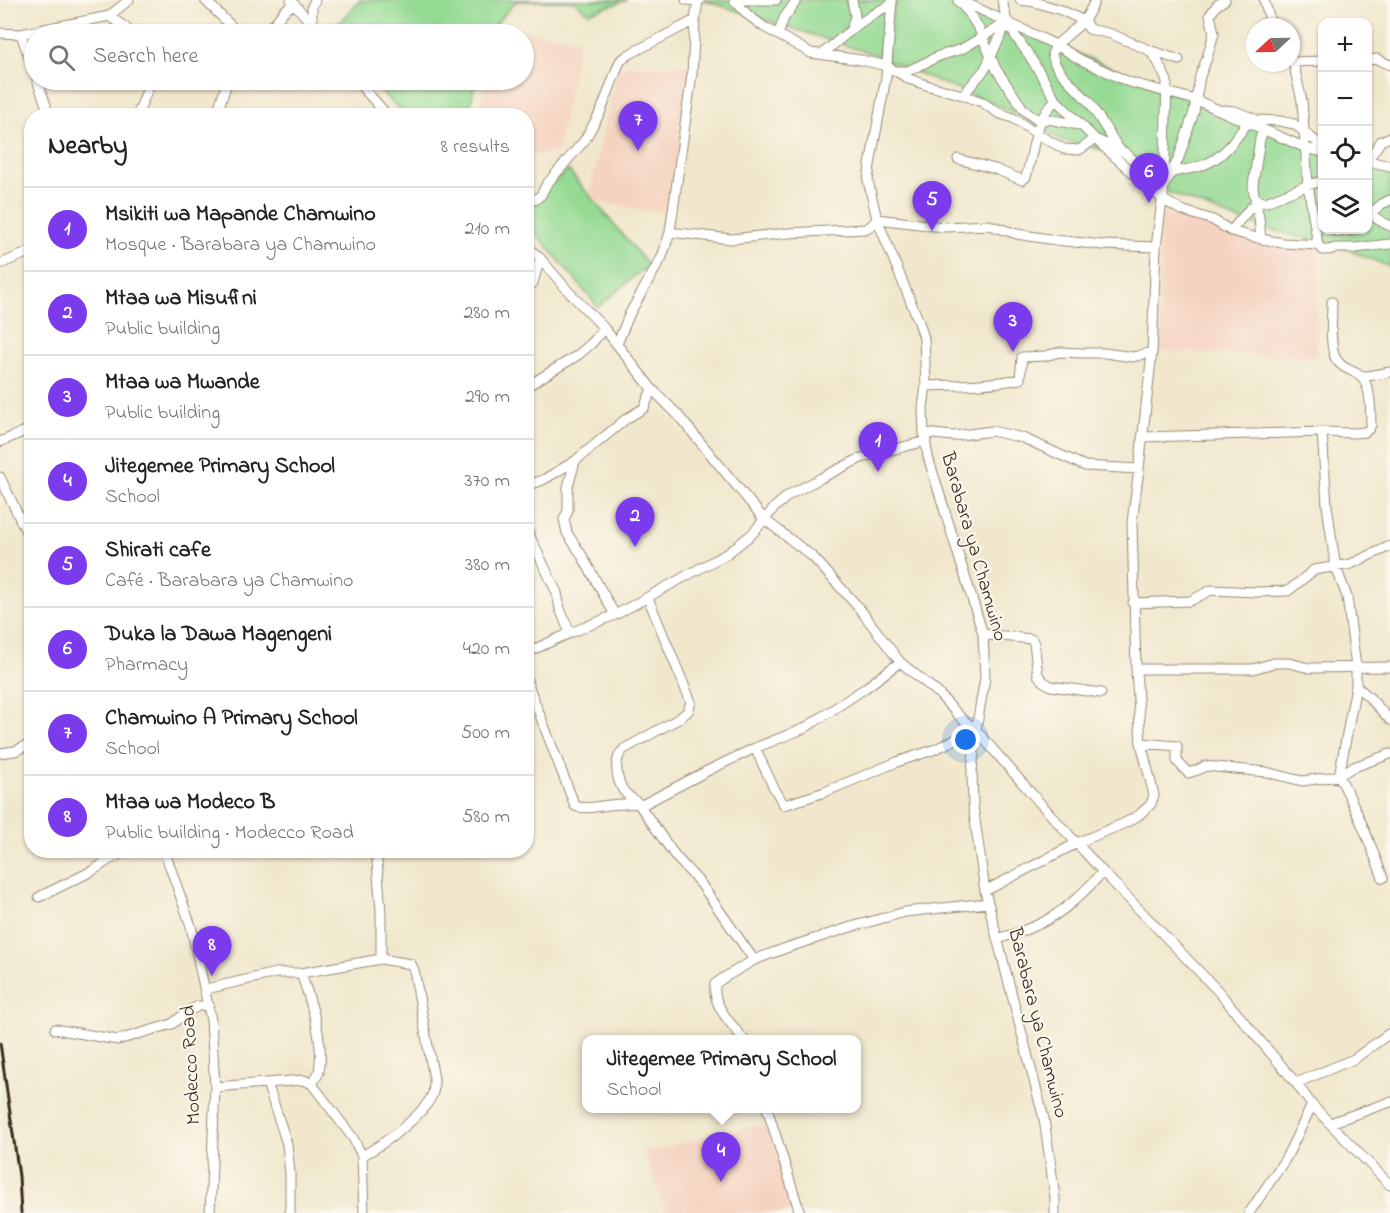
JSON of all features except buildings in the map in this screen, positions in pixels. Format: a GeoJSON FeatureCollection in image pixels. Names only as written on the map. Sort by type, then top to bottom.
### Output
{"type":"FeatureCollection","features":[{"type":"Feature","properties":{"kind":"street"},"geometry":{"type":"LineString","coordinates":[[70,24],[110,16],[129,0]]}},
{"type":"Feature","properties":{"kind":"street"},"geometry":{"type":"LineString","coordinates":[[205,0],[228,24]]}},
{"type":"Feature","properties":{"kind":"street"},"geometry":{"type":"LineString","coordinates":[[312,24],[312,6],[315,0]]}},
{"type":"Feature","properties":{"kind":"street"},"geometry":{"type":"LineString","coordinates":[[617,344],[630,313],[662,257],[670,232],[692,74],[698,0],[686,0]]}},
{"type":"Feature","properties":{"kind":"street"},"geometry":{"type":"LineString","coordinates":[[734,0],[748,15],[811,53],[887,66],[909,79],[982,102],[1064,149],[1080,150],[1095,139]]}},
{"type":"Feature","properties":{"kind":"street"},"geometry":{"type":"LineString","coordinates":[[739,0],[776,0]]}},
{"type":"Feature","properties":{"kind":"street"},"geometry":{"type":"LineString","coordinates":[[778,35],[784,18],[797,0]]}},
{"type":"Feature","properties":{"kind":"street"},"geometry":{"type":"LineString","coordinates":[[852,0],[855,16],[852,27]]}},
{"type":"Feature","properties":{"kind":"street"},"geometry":{"type":"LineString","coordinates":[[959,0],[1129,81],[1196,100],[1306,148],[1318,151]]}},
{"type":"Feature","properties":{"kind":"street"},"geometry":{"type":"LineString","coordinates":[[959,0],[979,29],[996,69],[1024,110],[1041,120],[1048,119],[1082,125]]}},
{"type":"Feature","properties":{"kind":"street"},"geometry":{"type":"LineString","coordinates":[[1095,0],[1084,21],[1056,45],[1052,54],[1062,74],[1089,102],[1119,149]]}},
{"type":"Feature","properties":{"kind":"street"},"geometry":{"type":"LineString","coordinates":[[1164,186],[1181,151],[1191,121],[1200,76],[1214,33],[1210,15],[1217,5],[1225,0]]}},
{"type":"Feature","properties":{"kind":"street"},"geometry":{"type":"LineString","coordinates":[[1265,0],[1270,18]]}},
{"type":"Feature","properties":{"kind":"street"},"geometry":{"type":"LineString","coordinates":[[989,13],[1003,4],[1021,1],[1035,2],[1061,10],[1084,21],[1089,29],[1111,34],[1179,60]]}},
{"type":"Feature","properties":{"kind":"street"},"geometry":{"type":"LineString","coordinates":[[274,24],[292,2],[311,24]]}},
{"type":"Feature","properties":{"kind":"street"},"geometry":{"type":"LineString","coordinates":[[822,54],[852,27],[892,2]]}},
{"type":"Feature","properties":{"kind":"street","name":"Barabara ya Chamwino"},"geometry":{"type":"LineString","coordinates":[[892,2],[887,66],[868,181],[877,219],[924,338],[926,386],[923,408],[928,457],[983,634],[985,678],[972,772],[974,806],[985,891],[1044,1119],[1055,1213]]}},
{"type":"Feature","properties":{"kind":"street"},"geometry":{"type":"LineString","coordinates":[[1003,4],[1007,22],[1064,110],[1162,200],[1181,210],[1213,220],[1231,231],[1283,243],[1318,245]]}},
{"type":"Feature","properties":{"kind":"street"},"geometry":{"type":"LineString","coordinates":[[110,16],[121,24]]}},
{"type":"Feature","properties":{"kind":"street"},"geometry":{"type":"LineString","coordinates":[[534,200],[541,195],[546,185],[584,141],[601,111],[620,61],[695,20]]}},
{"type":"Feature","properties":{"kind":"street"},"geometry":{"type":"LineString","coordinates":[[897,72],[908,71],[939,56],[962,49],[1007,22]]}},
{"type":"Feature","properties":{"kind":"street"},"geometry":{"type":"LineString","coordinates":[[963,95],[985,69],[1007,22]]}},
{"type":"Feature","properties":{"kind":"street"},"geometry":{"type":"LineString","coordinates":[[0,33],[24,33]]}},
{"type":"Feature","properties":{"kind":"street"},"geometry":{"type":"LineString","coordinates":[[21,34],[24,43]]}},
{"type":"Feature","properties":{"kind":"street"},"geometry":{"type":"LineString","coordinates":[[985,891],[1077,843],[1125,823],[1151,804],[1154,795],[1141,743],[1133,603],[1132,522],[1152,352],[1156,247],[1164,186],[1167,81],[1157,60],[1149,50]]}},
{"type":"Feature","properties":{"kind":"street"},"geometry":{"type":"LineString","coordinates":[[1372,60],[1377,59],[1390,65]]}},
{"type":"Feature","properties":{"kind":"street"},"geometry":{"type":"LineString","coordinates":[[1300,61],[1318,61]]}},
{"type":"Feature","properties":{"kind":"street"},"geometry":{"type":"LineString","coordinates":[[1295,72],[1302,101],[1308,185],[1318,245],[1323,250],[1329,250],[1390,244]]}},
{"type":"Feature","properties":{"kind":"street"},"geometry":{"type":"LineString","coordinates":[[41,90],[47,108]]}},
{"type":"Feature","properties":{"kind":"street"},"geometry":{"type":"LineString","coordinates":[[140,108],[147,90]]}},
{"type":"Feature","properties":{"kind":"street"},"geometry":{"type":"LineString","coordinates":[[219,108],[225,90]]}},
{"type":"Feature","properties":{"kind":"street"},"geometry":{"type":"LineString","coordinates":[[365,90],[381,108]]}},
{"type":"Feature","properties":{"kind":"street"},"geometry":{"type":"LineString","coordinates":[[958,159],[995,169],[1022,180],[1026,177],[1041,120],[1047,108],[1056,100]]}},
{"type":"Feature","properties":{"kind":"street"},"geometry":{"type":"LineString","coordinates":[[1217,110],[1236,111],[1257,120],[1294,124],[1318,142]]}},
{"type":"Feature","properties":{"kind":"street"},"geometry":{"type":"LineString","coordinates":[[1171,173],[1203,166],[1215,160],[1247,123]]}},
{"type":"Feature","properties":{"kind":"street"},"geometry":{"type":"LineString","coordinates":[[1261,239],[1254,193],[1263,130]]}},
{"type":"Feature","properties":{"kind":"street"},"geometry":{"type":"LineString","coordinates":[[1372,154],[1381,141],[1390,137]]}},
{"type":"Feature","properties":{"kind":"street"},"geometry":{"type":"LineString","coordinates":[[1095,139],[1124,152],[1164,186]]}},
{"type":"Feature","properties":{"kind":"street"},"geometry":{"type":"LineString","coordinates":[[1372,161],[1390,166]]}},
{"type":"Feature","properties":{"kind":"street"},"geometry":{"type":"LineString","coordinates":[[1231,231],[1250,208],[1318,182]]}},
{"type":"Feature","properties":{"kind":"street"},"geometry":{"type":"LineString","coordinates":[[1254,193],[1259,202],[1266,202]]}},
{"type":"Feature","properties":{"kind":"street"},"geometry":{"type":"LineString","coordinates":[[1372,211],[1390,200]]}},
{"type":"Feature","properties":{"kind":"street"},"geometry":{"type":"LineString","coordinates":[[1372,216],[1390,226]]}},
{"type":"Feature","properties":{"kind":"street"},"geometry":{"type":"LineString","coordinates":[[1313,217],[1318,221]]}},
{"type":"Feature","properties":{"kind":"street"},"geometry":{"type":"LineString","coordinates":[[670,232],[730,239],[865,229],[877,219],[944,227],[989,225],[1017,234],[1064,241],[1156,247]]}},
{"type":"Feature","properties":{"kind":"street"},"geometry":{"type":"LineString","coordinates":[[1354,234],[1356,248]]}},
{"type":"Feature","properties":{"kind":"street"},"geometry":{"type":"LineString","coordinates":[[534,253],[604,328],[652,389],[677,414],[764,519],[813,557],[859,608],[900,662],[937,692],[961,718],[976,730],[1103,872],[1218,991],[1312,1105],[1390,1185]]}},
{"type":"Feature","properties":{"kind":"street"},"geometry":{"type":"LineString","coordinates":[[0,264],[24,254]]}},
{"type":"Feature","properties":{"kind":"street"},"geometry":{"type":"LineString","coordinates":[[534,277],[540,258]]}},
{"type":"Feature","properties":{"kind":"street"},"geometry":{"type":"LineString","coordinates":[[1142,437],[1365,432],[1371,425],[1369,389],[1362,377],[1337,361],[1333,351],[1332,303]]}},
{"type":"Feature","properties":{"kind":"street"},"geometry":{"type":"LineString","coordinates":[[534,382],[578,355],[604,328]]}},
{"type":"Feature","properties":{"kind":"street"},"geometry":{"type":"LineString","coordinates":[[926,386],[986,384],[1020,379],[1022,357],[1045,356],[1060,352],[1105,353],[1133,357],[1152,352]]}},
{"type":"Feature","properties":{"kind":"street"},"geometry":{"type":"LineString","coordinates":[[1362,377],[1390,372]]}},
{"type":"Feature","properties":{"kind":"street"},"geometry":{"type":"LineString","coordinates":[[534,483],[575,461],[626,419],[644,408],[652,389]]}},
{"type":"Feature","properties":{"kind":"street"},"geometry":{"type":"LineString","coordinates":[[534,649],[615,615],[728,553],[753,534],[775,507],[789,495],[861,458],[925,437],[992,431],[1023,438],[1085,466],[1139,469]]}},
{"type":"Feature","properties":{"kind":"street"},"geometry":{"type":"LineString","coordinates":[[0,442],[24,432]]}},
{"type":"Feature","properties":{"kind":"street"},"geometry":{"type":"LineString","coordinates":[[1322,432],[1327,505],[1336,567],[1347,597],[1356,667],[1356,686],[1338,776],[1351,798],[1383,878]]}},
{"type":"Feature","properties":{"kind":"street"},"geometry":{"type":"LineString","coordinates":[[575,461],[568,487],[568,511],[564,519],[567,533],[615,615]]}},
{"type":"Feature","properties":{"kind":"street"},"geometry":{"type":"LineString","coordinates":[[553,474],[568,487]]}},
{"type":"Feature","properties":{"kind":"street"},"geometry":{"type":"LineString","coordinates":[[0,477],[24,527]]}},
{"type":"Feature","properties":{"kind":"street"},"geometry":{"type":"LineString","coordinates":[[534,545],[556,593],[570,633]]}},
{"type":"Feature","properties":{"kind":"street"},"geometry":{"type":"LineString","coordinates":[[1133,603],[1190,601],[1211,590],[1288,591],[1314,570],[1351,564],[1390,546]]}},
{"type":"Feature","properties":{"kind":"street"},"geometry":{"type":"LineString","coordinates":[[648,598],[691,702],[688,711],[680,718],[619,754],[616,764],[618,777],[624,792],[639,805],[676,856],[701,884],[754,960]]}},
{"type":"Feature","properties":{"kind":"street"},"geometry":{"type":"LineString","coordinates":[[983,634],[1031,639],[1034,643],[1038,675],[1044,682],[1051,686],[1101,693]]}},
{"type":"Feature","properties":{"kind":"street"},"geometry":{"type":"LineString","coordinates":[[534,700],[575,806],[590,808],[607,805],[639,805],[755,748],[805,728],[900,662]]}},
{"type":"Feature","properties":{"kind":"street"},"geometry":{"type":"LineString","coordinates":[[1136,669],[1253,669],[1274,663],[1289,663],[1309,668],[1390,667]]}},
{"type":"Feature","properties":{"kind":"street"},"geometry":{"type":"LineString","coordinates":[[1356,686],[1390,720]]}},
{"type":"Feature","properties":{"kind":"street"},"geometry":{"type":"LineString","coordinates":[[755,748],[784,805],[822,793],[897,762],[933,750],[976,730]]}},
{"type":"Feature","properties":{"kind":"street"},"geometry":{"type":"LineString","coordinates":[[1141,743],[1177,746],[1177,761],[1188,773],[1205,766],[1266,772],[1302,781],[1338,776],[1352,768],[1390,754]]}},
{"type":"Feature","properties":{"kind":"street"},"geometry":{"type":"LineString","coordinates":[[0,753],[15,751],[24,747]]}},
{"type":"Feature","properties":{"kind":"street"},"geometry":{"type":"LineString","coordinates":[[39,897],[92,871],[113,858]]}},
{"type":"Feature","properties":{"kind":"street","name":"Modecco Road"},"geometry":{"type":"LineString","coordinates":[[167,858],[191,926],[211,1020],[215,1087],[210,1213]]}},
{"type":"Feature","properties":{"kind":"street"},"geometry":{"type":"LineString","coordinates":[[377,858],[381,911],[381,959]]}},
{"type":"Feature","properties":{"kind":"street"},"geometry":{"type":"LineString","coordinates":[[997,939],[1051,918],[1078,898],[1103,872]]}},
{"type":"Feature","properties":{"kind":"street"},"geometry":{"type":"LineString","coordinates":[[740,1035],[716,1000],[715,984],[754,960],[850,927],[905,912],[988,903]]}},
{"type":"Feature","properties":{"kind":"street"},"geometry":{"type":"LineString","coordinates":[[206,989],[276,973],[301,973],[381,959],[411,964],[434,1079],[433,1094],[410,1122],[362,1156]]}},
{"type":"Feature","properties":{"kind":"street"},"geometry":{"type":"LineString","coordinates":[[301,973],[317,1024],[319,1065],[318,1073],[312,1084]]}},
{"type":"Feature","properties":{"kind":"street"},"geometry":{"type":"LineString","coordinates":[[55,1029],[118,1040],[172,1024],[198,1006],[209,1005]]}},
{"type":"Feature","properties":{"kind":"street"},"geometry":{"type":"LineString","coordinates":[[1296,1083],[1354,1059],[1390,1033]]}},
{"type":"Feature","properties":{"kind":"street"},"geometry":{"type":"LineString","coordinates":[[215,1087],[304,1080],[312,1084],[353,1138],[362,1156],[364,1213]]}},
{"type":"Feature","properties":{"kind":"street"},"geometry":{"type":"LineString","coordinates":[[267,1083],[287,1144],[290,1213]]}},
{"type":"Feature","properties":{"kind":"street"},"geometry":{"type":"LineString","coordinates":[[1330,1123],[1390,1102]]}},
{"type":"Feature","properties":{"kind":"street"},"geometry":{"type":"LineString","coordinates":[[1250,1213],[1286,1158],[1312,1105]]}},
{"type":"Feature","properties":{"kind":"street"},"geometry":{"type":"LineString","coordinates":[[769,1113],[800,1213]]}},
{"type":"Feature","properties":{"kind":"shaded area"},"geometry":{"type":"Polygon","coordinates":[[[534,33],[579,40],[557,152],[534,155],[534,108],[480,108],[484,90],[534,90],[534,33]]]}},
{"type":"Feature","properties":{"kind":"shaded area"},"geometry":{"type":"Polygon","coordinates":[[[690,65],[671,214],[588,201],[617,67],[690,65]]]}},
{"type":"Feature","properties":{"kind":"shaded area"},"geometry":{"type":"Polygon","coordinates":[[[1160,214],[1317,248],[1317,357],[1159,351],[1160,214]]]}},
{"type":"Feature","properties":{"kind":"shaded area"},"geometry":{"type":"Polygon","coordinates":[[[766,1124],[797,1213],[667,1213],[644,1152],[766,1124]]]}},
{"type":"Feature","properties":{"kind":"green space"},"geometry":{"type":"Polygon","coordinates":[[[360,0],[627,0],[589,13],[574,1],[516,1],[496,24],[332,24],[342,21],[360,0]]]}},
{"type":"Feature","properties":{"kind":"green space"},"geometry":{"type":"Polygon","coordinates":[[[703,0],[887,0],[879,56],[703,0]]]}},
{"type":"Feature","properties":{"kind":"green space"},"geometry":{"type":"Polygon","coordinates":[[[895,0],[950,0],[1175,94],[1318,150],[1318,234],[1372,234],[1372,168],[1390,174],[1390,267],[1328,242],[1297,237],[1238,220],[1168,192],[1121,155],[1061,140],[1012,112],[886,60],[895,0]]]}},
{"type":"Feature","properties":{"kind":"green space"},"geometry":{"type":"Polygon","coordinates":[[[379,90],[473,90],[470,108],[398,108],[379,90]]]}},
{"type":"Feature","properties":{"kind":"green space"},"geometry":{"type":"Polygon","coordinates":[[[568,170],[648,265],[598,307],[534,230],[534,198],[568,170]]]}},
{"type":"Feature","properties":{"kind":"railway"},"geometry":{"type":"LineString","coordinates":[[0,1043],[19,1176],[21,1213]]}},
{"type":"Feature","properties":{"kind":"place","name":"Chamwino A Primary School"},"geometry":{"type":"Point","coordinates":[638,151]}},
{"type":"Feature","properties":{"kind":"place","name":"Duka la Dawa Magengeni"},"geometry":{"type":"Point","coordinates":[1149,203]}},
{"type":"Feature","properties":{"kind":"place","name":"Shirati cafe"},"geometry":{"type":"Point","coordinates":[932,231]}},
{"type":"Feature","properties":{"kind":"place","name":"Mtaa wa Mwande"},"geometry":{"type":"Point","coordinates":[1013,352]}},
{"type":"Feature","properties":{"kind":"place","name":"Msikiti wa Mapande Chamwino"},"geometry":{"type":"Point","coordinates":[878,472]}},
{"type":"Feature","properties":{"kind":"place","name":"Mtaa wa Misufini"},"geometry":{"type":"Point","coordinates":[635,547]}},
{"type":"Feature","properties":{"kind":"place","name":"Mtaa wa Modeco B"},"geometry":{"type":"Point","coordinates":[212,976]}},
{"type":"Feature","properties":{"kind":"place","name":"Jitegemee Primary School"},"geometry":{"type":"Point","coordinates":[721,1182]}}]}
